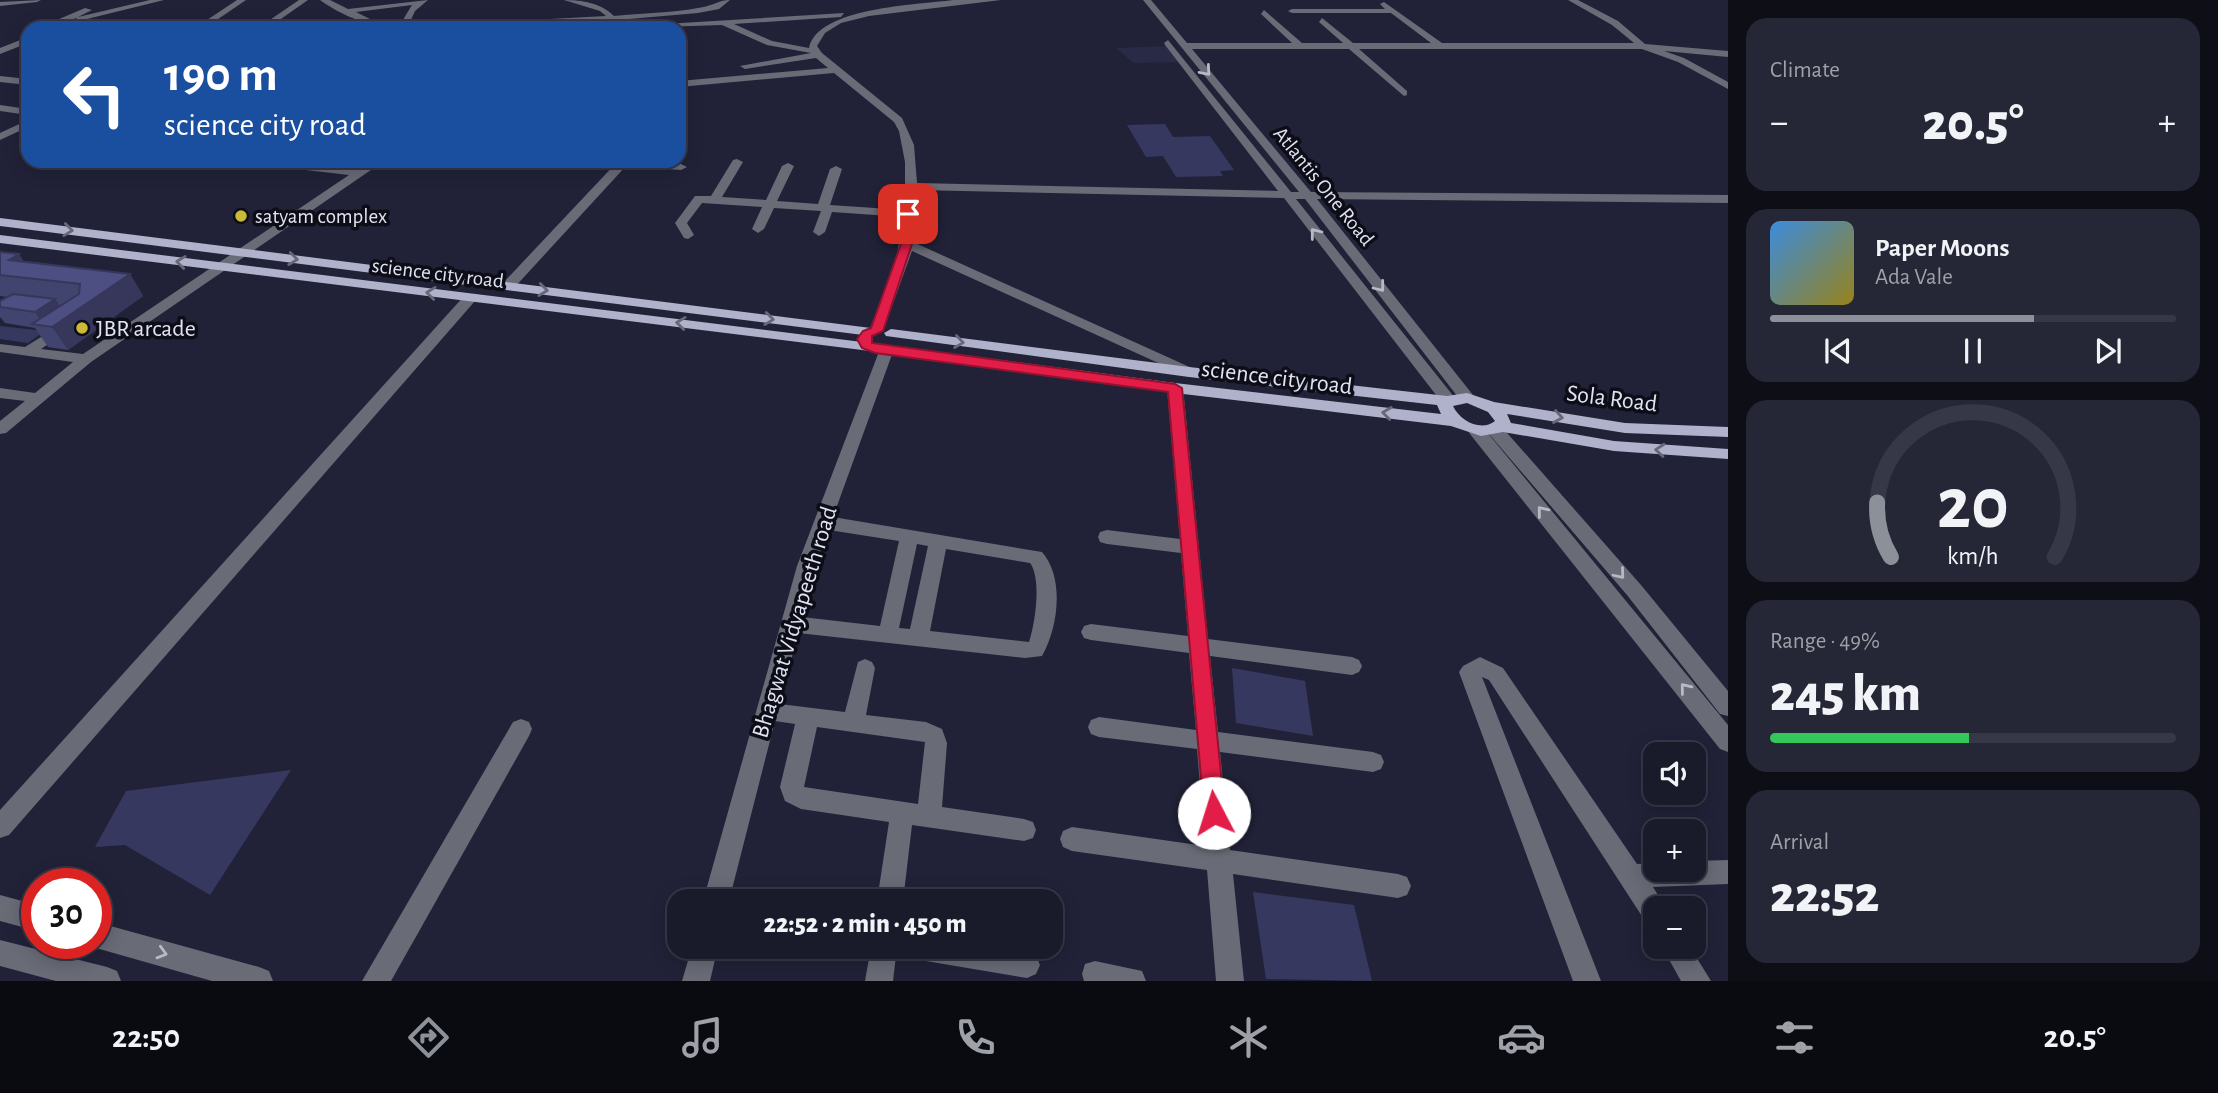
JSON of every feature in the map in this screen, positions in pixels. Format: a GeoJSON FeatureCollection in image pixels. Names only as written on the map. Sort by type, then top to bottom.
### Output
{"type":"FeatureCollection","features":[{"type":"Feature","properties":{"kind":"main road"},"geometry":{"type":"LineString","coordinates":[[0,222],[508,286],[879,338]]}},
{"type":"Feature","properties":{"kind":"main road","name":"science city road"},"geometry":{"type":"LineString","coordinates":[[0,239],[470,298],[879,338],[1182,380],[1455,421],[1491,429]]}},
{"type":"Feature","properties":{"kind":"main road"},"geometry":{"type":"LineString","coordinates":[[1182,380],[1449,401],[1467,398]]}},
{"type":"Feature","properties":{"kind":"main road","name":"Sola Road"},"geometry":{"type":"LineString","coordinates":[[1467,398],[1491,406],[1625,428],[1728,432]]}},
{"type":"Feature","properties":{"kind":"main road"},"geometry":{"type":"LineString","coordinates":[[1449,401],[1446,410],[1455,421]]}},
{"type":"Feature","properties":{"kind":"main road"},"geometry":{"type":"LineString","coordinates":[[1491,406],[1502,417],[1491,429]]}},
{"type":"Feature","properties":{"kind":"main road","name":"Sola Road"},"geometry":{"type":"LineString","coordinates":[[1491,429],[1614,446],[1728,454]]}},
{"type":"Feature","properties":{"kind":"street"},"geometry":{"type":"LineString","coordinates":[[0,2],[6,0]]}},
{"type":"Feature","properties":{"kind":"street"},"geometry":{"type":"LineString","coordinates":[[0,2],[37,0]]}},
{"type":"Feature","properties":{"kind":"street"},"geometry":{"type":"LineString","coordinates":[[59,21],[111,0]]}},
{"type":"Feature","properties":{"kind":"street"},"geometry":{"type":"LineString","coordinates":[[74,21],[123,0]]}},
{"type":"Feature","properties":{"kind":"street"},"geometry":{"type":"LineString","coordinates":[[79,19],[160,0]]}},
{"type":"Feature","properties":{"kind":"street"},"geometry":{"type":"LineString","coordinates":[[210,21],[242,0]]}},
{"type":"Feature","properties":{"kind":"street"},"geometry":{"type":"LineString","coordinates":[[272,21],[304,0]]}},
{"type":"Feature","properties":{"kind":"street"},"geometry":{"type":"LineString","coordinates":[[324,0],[368,21]]}},
{"type":"Feature","properties":{"kind":"street"},"geometry":{"type":"LineString","coordinates":[[568,0],[603,9],[612,18]]}},
{"type":"Feature","properties":{"kind":"street"},"geometry":{"type":"LineString","coordinates":[[591,21],[698,11],[716,7],[726,0]]}},
{"type":"Feature","properties":{"kind":"street"},"geometry":{"type":"LineString","coordinates":[[862,17],[970,0]]}},
{"type":"Feature","properties":{"kind":"street"},"geometry":{"type":"LineString","coordinates":[[686,25],[841,14],[862,17],[996,0]]}},
{"type":"Feature","properties":{"kind":"street","name":"Atlantis One Road"},"geometry":{"type":"LineString","coordinates":[[1135,0],[1285,195],[1449,401]]}},
{"type":"Feature","properties":{"kind":"street","name":"Atlantis One Road"},"geometry":{"type":"LineString","coordinates":[[1147,0],[1308,195],[1467,398]]}},
{"type":"Feature","properties":{"kind":"street"},"geometry":{"type":"LineString","coordinates":[[1379,0],[1440,46]]}},
{"type":"Feature","properties":{"kind":"street"},"geometry":{"type":"LineString","coordinates":[[1572,0],[1615,23],[1643,46],[1681,60],[1728,86]]}},
{"type":"Feature","properties":{"kind":"street"},"geometry":{"type":"LineString","coordinates":[[348,11],[422,1]]}},
{"type":"Feature","properties":{"kind":"street"},"geometry":{"type":"LineString","coordinates":[[407,21],[422,1]]}},
{"type":"Feature","properties":{"kind":"street"},"geometry":{"type":"LineString","coordinates":[[1292,11],[1393,11]]}},
{"type":"Feature","properties":{"kind":"street"},"geometry":{"type":"LineString","coordinates":[[1264,12],[1300,46]]}},
{"type":"Feature","properties":{"kind":"street"},"geometry":{"type":"LineString","coordinates":[[816,53],[813,46],[822,31],[841,14]]}},
{"type":"Feature","properties":{"kind":"street"},"geometry":{"type":"LineString","coordinates":[[1322,20],[1404,93]]}},
{"type":"Feature","properties":{"kind":"street"},"geometry":{"type":"LineString","coordinates":[[723,23],[769,43],[816,53]]}},
{"type":"Feature","properties":{"kind":"street"},"geometry":{"type":"LineString","coordinates":[[0,45],[21,37]]}},
{"type":"Feature","properties":{"kind":"street"},"geometry":{"type":"LineString","coordinates":[[0,51],[21,43]]}},
{"type":"Feature","properties":{"kind":"street"},"geometry":{"type":"LineString","coordinates":[[1184,46],[1643,46],[1728,54]]}},
{"type":"Feature","properties":{"kind":"street"},"geometry":{"type":"LineString","coordinates":[[733,67],[816,53]]}},
{"type":"Feature","properties":{"kind":"street","name":"Bhagwat Vidyapeeth road"},"geometry":{"type":"LineString","coordinates":[[719,889],[806,566],[907,244],[911,186],[909,150],[902,125],[816,53]]}},
{"type":"Feature","properties":{"kind":"street"},"geometry":{"type":"LineString","coordinates":[[686,83],[837,70]]}},
{"type":"Feature","properties":{"kind":"street"},"geometry":{"type":"LineString","coordinates":[[0,79],[21,81]]}},
{"type":"Feature","properties":{"kind":"street"},"geometry":{"type":"LineString","coordinates":[[0,108],[21,111]]}},
{"type":"Feature","properties":{"kind":"street"},"geometry":{"type":"LineString","coordinates":[[0,136],[21,126]]}},
{"type":"Feature","properties":{"kind":"street"},"geometry":{"type":"LineString","coordinates":[[715,200],[737,162]]}},
{"type":"Feature","properties":{"kind":"street"},"geometry":{"type":"LineString","coordinates":[[758,229],[788,166]]}},
{"type":"Feature","properties":{"kind":"street"},"geometry":{"type":"LineString","coordinates":[[316,168],[361,173]]}},
{"type":"Feature","properties":{"kind":"street"},"geometry":{"type":"LineString","coordinates":[[0,429],[86,359],[240,252],[368,168]]}},
{"type":"Feature","properties":{"kind":"street"},"geometry":{"type":"LineString","coordinates":[[508,286],[617,168]]}},
{"type":"Feature","properties":{"kind":"street"},"geometry":{"type":"LineString","coordinates":[[819,232],[836,169]]}},
{"type":"Feature","properties":{"kind":"street"},"geometry":{"type":"LineString","coordinates":[[911,186],[1285,195],[1728,199]]}},
{"type":"Feature","properties":{"kind":"street"},"geometry":{"type":"LineString","coordinates":[[688,235],[681,223],[696,200],[908,214]]}},
{"type":"Feature","properties":{"kind":"street"},"geometry":{"type":"LineString","coordinates":[[907,244],[1182,380],[1190,547],[1230,981]]}},
{"type":"Feature","properties":{"kind":"street"},"geometry":{"type":"LineString","coordinates":[[0,827],[470,298]]}},
{"type":"Feature","properties":{"kind":"street"},"geometry":{"type":"LineString","coordinates":[[27,351],[77,318]]}},
{"type":"Feature","properties":{"kind":"street"},"geometry":{"type":"LineString","coordinates":[[0,348],[86,359]]}},
{"type":"Feature","properties":{"kind":"street"},"geometry":{"type":"LineString","coordinates":[[0,393],[38,398]]}},
{"type":"Feature","properties":{"kind":"street"},"geometry":{"type":"LineString","coordinates":[[1491,429],[1634,590],[1728,707]]}},
{"type":"Feature","properties":{"kind":"street"},"geometry":{"type":"LineString","coordinates":[[1491,429],[1728,741]]}},
{"type":"Feature","properties":{"kind":"street"},"geometry":{"type":"LineString","coordinates":[[790,624],[1035,650],[1040,644],[1043,632],[1044,571],[1035,557],[822,522]]}},
{"type":"Feature","properties":{"kind":"street"},"geometry":{"type":"LineString","coordinates":[[888,634],[909,537]]}},
{"type":"Feature","properties":{"kind":"street"},"geometry":{"type":"LineString","coordinates":[[1107,537],[1190,547]]}},
{"type":"Feature","properties":{"kind":"street"},"geometry":{"type":"LineString","coordinates":[[919,637],[938,542]]}},
{"type":"Feature","properties":{"kind":"street"},"geometry":{"type":"LineString","coordinates":[[1091,632],[1352,666]]}},
{"type":"Feature","properties":{"kind":"street"},"geometry":{"type":"LineString","coordinates":[[1587,981],[1470,672],[1480,666],[1496,674],[1644,896]]}},
{"type":"Feature","properties":{"kind":"street"},"geometry":{"type":"LineString","coordinates":[[854,722],[864,668]]}},
{"type":"Feature","properties":{"kind":"street"},"geometry":{"type":"LineString","coordinates":[[766,710],[926,732],[934,736],[936,743],[929,816]]}},
{"type":"Feature","properties":{"kind":"street"},"geometry":{"type":"LineString","coordinates":[[808,716],[792,787],[793,793],[801,798],[1024,830]]}},
{"type":"Feature","properties":{"kind":"street"},"geometry":{"type":"LineString","coordinates":[[1099,727],[1373,762]]}},
{"type":"Feature","properties":{"kind":"street"},"geometry":{"type":"LineString","coordinates":[[376,981],[521,729]]}},
{"type":"Feature","properties":{"kind":"street"},"geometry":{"type":"LineString","coordinates":[[892,889],[902,812]]}},
{"type":"Feature","properties":{"kind":"street"},"geometry":{"type":"LineString","coordinates":[[1072,839],[1398,886]]}},
{"type":"Feature","properties":{"kind":"street"},"geometry":{"type":"LineString","coordinates":[[1631,876],[1728,872]]}},
{"type":"Feature","properties":{"kind":"street"},"geometry":{"type":"LineString","coordinates":[[0,908],[21,914]]}},
{"type":"Feature","properties":{"kind":"street"},"geometry":{"type":"LineString","coordinates":[[112,939],[260,981]]}},
{"type":"Feature","properties":{"kind":"street"},"geometry":{"type":"LineString","coordinates":[[0,953],[107,981]]}},
{"type":"Feature","properties":{"kind":"street"},"geometry":{"type":"LineString","coordinates":[[696,981],[702,959]]}},
{"type":"Feature","properties":{"kind":"street"},"geometry":{"type":"LineString","coordinates":[[879,981],[882,959]]}},
{"type":"Feature","properties":{"kind":"street"},"geometry":{"type":"LineString","coordinates":[[991,959],[1027,965]]}},
{"type":"Feature","properties":{"kind":"street"},"geometry":{"type":"LineString","coordinates":[[1683,959],[1697,981]]}},
{"type":"Feature","properties":{"kind":"street"},"geometry":{"type":"LineString","coordinates":[[1095,974],[1132,981]]}},
{"type":"Feature","properties":{"kind":"shaded area"},"geometry":{"type":"Polygon","coordinates":[[[1166,46],[1181,62],[1134,63],[1116,48],[1166,46]]]}},
{"type":"Feature","properties":{"kind":"shaded area"},"geometry":{"type":"Polygon","coordinates":[[[1165,124],[1173,137],[1210,136],[1234,170],[1220,171],[1223,176],[1176,177],[1163,156],[1146,157],[1127,125],[1165,124]]]}},
{"type":"Feature","properties":{"kind":"shaded area"},"geometry":{"type":"Polygon","coordinates":[[[0,326],[45,331],[28,343],[0,339],[0,326]]]}},
{"type":"Feature","properties":{"kind":"shaded area"},"geometry":{"type":"Polygon","coordinates":[[[1232,668],[1305,681],[1313,736],[1236,723],[1232,668]]]}},
{"type":"Feature","properties":{"kind":"shaded area"},"geometry":{"type":"Polygon","coordinates":[[[291,770],[210,895],[125,845],[95,847],[126,791],[291,770]]]}},
{"type":"Feature","properties":{"kind":"shaded area"},"geometry":{"type":"Polygon","coordinates":[[[1253,892],[1354,905],[1372,981],[1266,979],[1253,892]]]}},
{"type":"Feature","properties":{"kind":"building"},"geometry":{"type":"Polygon","coordinates":[[[0,252],[19,254],[9,260],[130,274],[52,327],[32,324],[79,294],[80,284],[0,275],[0,252]]]}},
{"type":"Feature","properties":{"kind":"building"},"geometry":{"type":"Polygon","coordinates":[[[13,294],[55,299],[35,312],[0,307],[0,301],[13,294]]]}},
{"type":"Feature","properties":{"kind":"place","name":"satyam complex"},"geometry":{"type":"Point","coordinates":[241,216]}},
{"type":"Feature","properties":{"kind":"place","name":"JBR arcade"},"geometry":{"type":"Point","coordinates":[82,328]}},
{"type":"Feature","properties":{"kind":"route"},"geometry":{"type":"LineString","coordinates":[[908,214],[907,244],[876,331],[865,336],[866,345],[875,349],[1175,388],[1214,813]]}}]}
